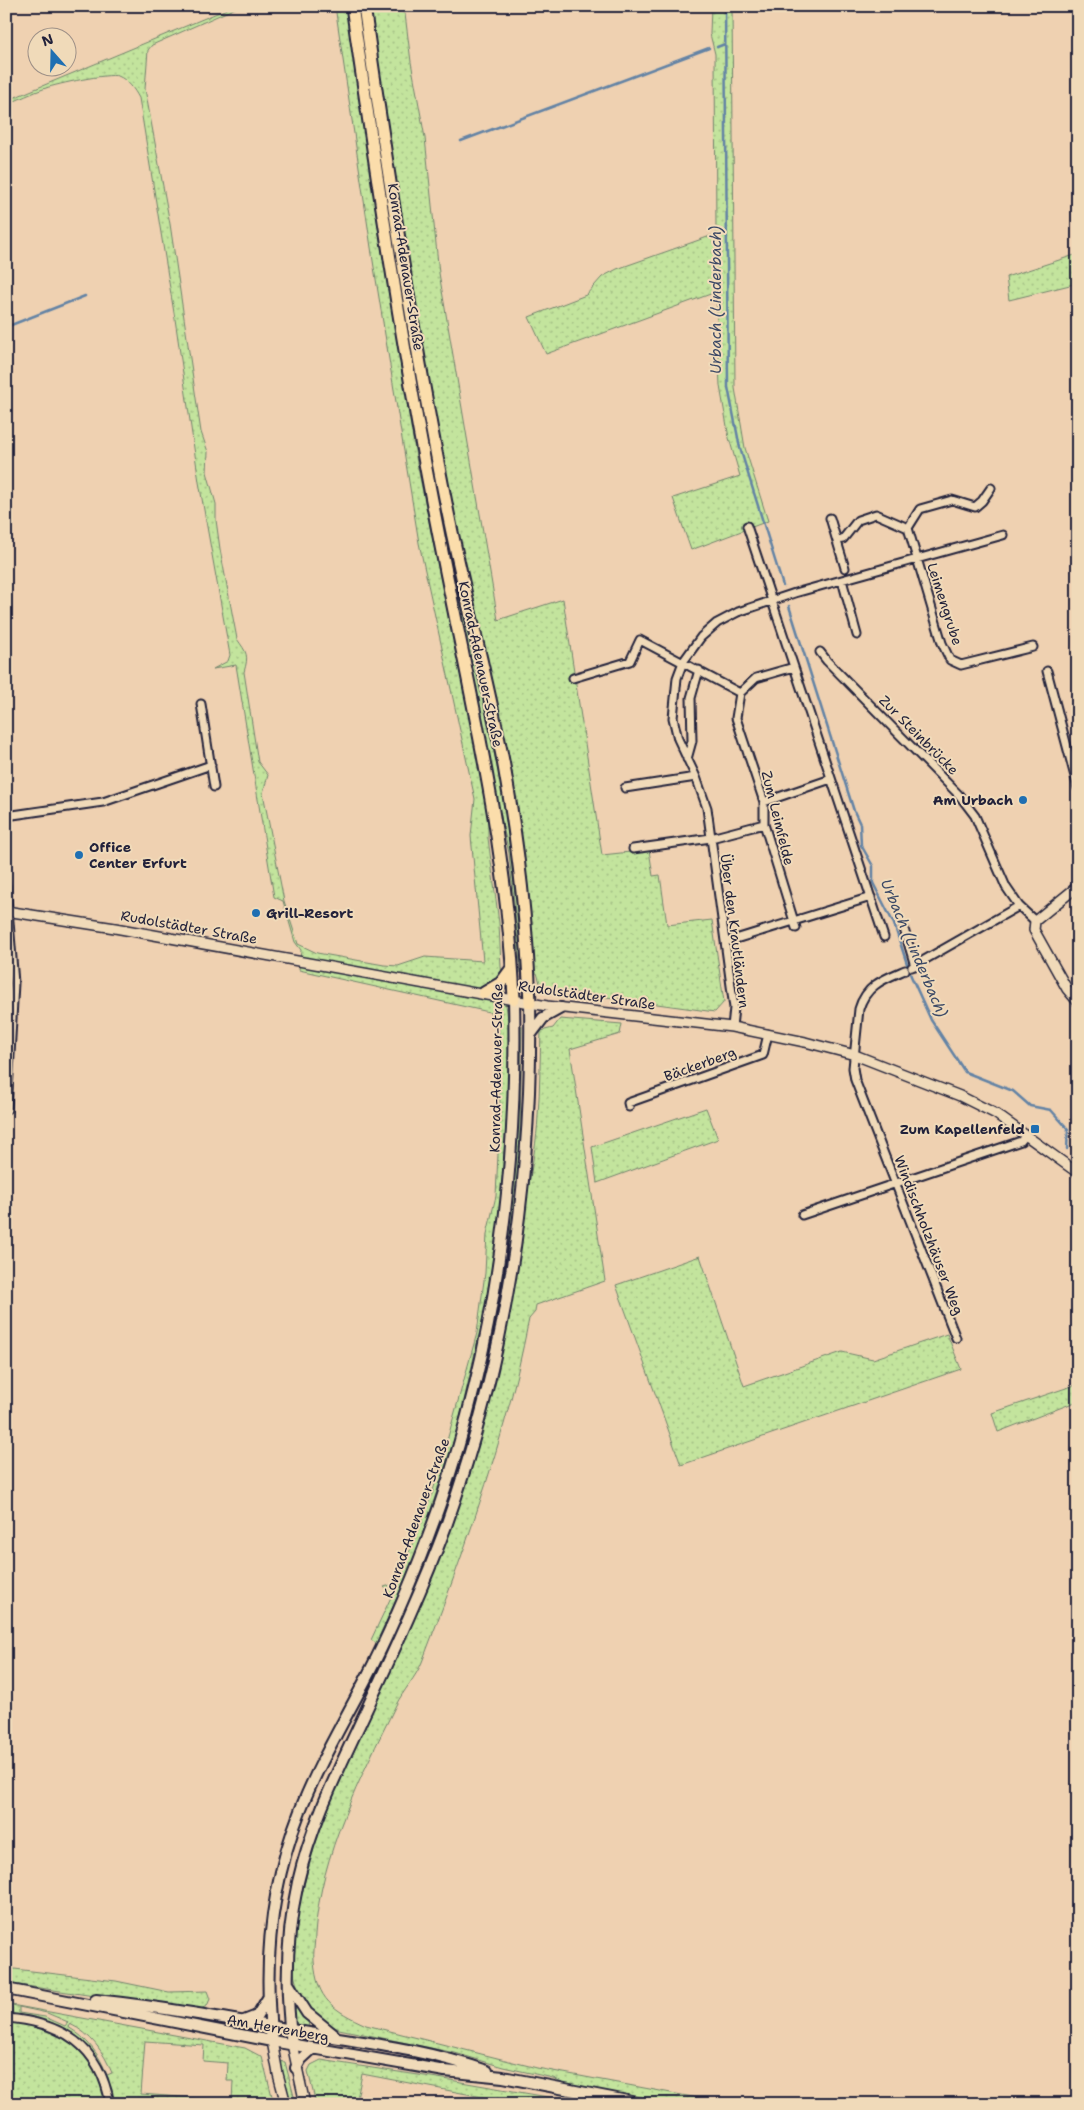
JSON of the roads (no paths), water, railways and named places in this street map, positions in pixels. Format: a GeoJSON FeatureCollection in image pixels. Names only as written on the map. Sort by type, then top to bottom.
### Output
{"type":"FeatureCollection","features":[{"type":"Feature","properties":{"kind":"highway","name":"Konrad-Adenauer-Straße"},"geometry":{"type":"LineString","coordinates":[[352,6],[384,227],[414,411],[492,798],[505,892],[514,999]]}},
{"type":"Feature","properties":{"kind":"highway","name":"Konrad-Adenauer-Straße"},"geometry":{"type":"LineString","coordinates":[[364,6],[401,259],[423,389],[448,517],[496,728],[513,822],[524,905],[530,1003]]}},
{"type":"Feature","properties":{"kind":"highway"},"geometry":{"type":"LineString","coordinates":[[484,993],[501,983],[512,968]]}},
{"type":"Feature","properties":{"kind":"main road","name":"Konrad-Adenauer-Straße"},"geometry":{"type":"LineString","coordinates":[[272,2041],[268,1997],[269,1950],[272,1913],[286,1851],[300,1811],[316,1775],[375,1662],[400,1606],[440,1503],[458,1447],[473,1390],[496,1281],[505,1219],[514,1081],[514,999]]}},
{"type":"Feature","properties":{"kind":"main road","name":"Konrad-Adenauer-Straße"},"geometry":{"type":"LineString","coordinates":[[292,2044],[287,1982],[288,1951],[302,1868],[312,1835],[336,1774],[415,1604],[445,1526],[469,1457],[493,1368],[508,1296],[520,1220],[529,1104],[530,1003]]}},
{"type":"Feature","properties":{"kind":"main road"},"geometry":{"type":"LineString","coordinates":[[531,1034],[543,1018],[561,1008]]}},
{"type":"Feature","properties":{"kind":"main road"},"geometry":{"type":"LineString","coordinates":[[287,1982],[307,2013],[336,2038]]}},
{"type":"Feature","properties":{"kind":"main road","name":"Am Herrenberg"},"geometry":{"type":"LineString","coordinates":[[6,1989],[50,1996],[272,2041],[444,2071],[503,2077],[643,2104]]}},
{"type":"Feature","properties":{"kind":"main road","name":"Am Herrenberg"},"geometry":{"type":"LineString","coordinates":[[50,1996],[124,2003],[435,2055],[503,2077]]}},
{"type":"Feature","properties":{"kind":"main road"},"geometry":{"type":"LineString","coordinates":[[238,2021],[257,2016],[264,2007],[268,1997]]}},
{"type":"Feature","properties":{"kind":"main road"},"geometry":{"type":"LineString","coordinates":[[296,2068],[301,2059],[313,2048]]}},
{"type":"Feature","properties":{"kind":"street"},"geometry":{"type":"LineString","coordinates":[[908,528],[920,509],[952,500],[975,507],[982,502],[991,488]]}},
{"type":"Feature","properties":{"kind":"street"},"geometry":{"type":"LineString","coordinates":[[837,540],[843,539],[858,520],[876,514],[908,528],[918,560]]}},
{"type":"Feature","properties":{"kind":"street"},"geometry":{"type":"LineString","coordinates":[[830,518],[845,568]]}},
{"type":"Feature","properties":{"kind":"street"},"geometry":{"type":"LineString","coordinates":[[748,526],[884,937]]}},
{"type":"Feature","properties":{"kind":"street","name":"Über den Krautländern"},"geometry":{"type":"LineString","coordinates":[[732,1028],[734,1008],[707,808],[696,777],[678,739],[673,718],[677,678],[684,662],[696,643],[717,624],[738,612],[772,600],[1003,535]]}},
{"type":"Feature","properties":{"kind":"street","name":"Leimengrube"},"geometry":{"type":"LineString","coordinates":[[918,560],[942,643],[950,660],[960,664],[1034,647]]}},
{"type":"Feature","properties":{"kind":"street"},"geometry":{"type":"LineString","coordinates":[[842,580],[857,635]]}},
{"type":"Feature","properties":{"kind":"street"},"geometry":{"type":"LineString","coordinates":[[573,678],[630,661],[640,640],[740,692],[756,678],[794,666]]}},
{"type":"Feature","properties":{"kind":"street","name":"Zur Steinbrücke"},"geometry":{"type":"LineString","coordinates":[[820,652],[960,795],[975,816],[999,873],[1019,906],[1034,921]]}},
{"type":"Feature","properties":{"kind":"street"},"geometry":{"type":"LineString","coordinates":[[687,759],[692,741],[691,698],[699,670]]}},
{"type":"Feature","properties":{"kind":"street"},"geometry":{"type":"LineString","coordinates":[[1047,671],[1078,788]]}},
{"type":"Feature","properties":{"kind":"street","name":"Zum Leimfelde"},"geometry":{"type":"LineString","coordinates":[[740,692],[736,718],[764,802],[764,824],[795,924]]}},
{"type":"Feature","properties":{"kind":"street"},"geometry":{"type":"LineString","coordinates":[[201,704],[214,787]]}},
{"type":"Feature","properties":{"kind":"street"},"geometry":{"type":"LineString","coordinates":[[6,816],[103,802],[211,765]]}},
{"type":"Feature","properties":{"kind":"street"},"geometry":{"type":"LineString","coordinates":[[624,788],[696,777]]}},
{"type":"Feature","properties":{"kind":"street"},"geometry":{"type":"LineString","coordinates":[[764,802],[831,779]]}},
{"type":"Feature","properties":{"kind":"street"},"geometry":{"type":"LineString","coordinates":[[711,838],[764,824]]}},
{"type":"Feature","properties":{"kind":"street","name":"Über den Krautländern"},"geometry":{"type":"LineString","coordinates":[[633,848],[711,838]]}},
{"type":"Feature","properties":{"kind":"street"},"geometry":{"type":"LineString","coordinates":[[6,885],[14,983],[7,1109]]}},
{"type":"Feature","properties":{"kind":"street"},"geometry":{"type":"LineString","coordinates":[[1078,886],[1034,921],[1034,930],[1067,989],[1078,1002]]}},
{"type":"Feature","properties":{"kind":"street"},"geometry":{"type":"LineString","coordinates":[[726,942],[795,924],[871,897]]}},
{"type":"Feature","properties":{"kind":"street","name":"Windischholzhäuser Weg"},"geometry":{"type":"LineString","coordinates":[[956,1338],[856,1080],[854,1068],[859,1009],[862,998],[877,983],[911,968],[1019,906]]}},
{"type":"Feature","properties":{"kind":"street","name":"Rudolstädter Straße"},"geometry":{"type":"LineString","coordinates":[[8,911],[79,921],[484,993],[530,1003],[768,1034],[855,1055],[960,1096],[996,1114],[1078,1173]]}},
{"type":"Feature","properties":{"kind":"street"},"geometry":{"type":"LineString","coordinates":[[904,928],[911,968]]}},
{"type":"Feature","properties":{"kind":"street","name":"Bäckerberg"},"geometry":{"type":"LineString","coordinates":[[629,1107],[628,1103],[763,1055],[768,1034]]}},
{"type":"Feature","properties":{"kind":"street"},"geometry":{"type":"LineString","coordinates":[[802,1215],[1021,1141],[1026,1135]]}},
{"type":"Feature","properties":{"kind":"street"},"geometry":{"type":"LineString","coordinates":[[6,2018],[24,2019],[49,2026],[75,2040],[93,2058],[102,2072],[110,2104]]}},
{"type":"Feature","properties":{"kind":"street"},"geometry":{"type":"LineString","coordinates":[[272,2041],[286,2104]]}},
{"type":"Feature","properties":{"kind":"street"},"geometry":{"type":"LineString","coordinates":[[292,2044],[305,2104]]}},
{"type":"Feature","properties":{"kind":"waterway","name":"Urbach (Linderbach)"},"geometry":{"type":"LineString","coordinates":[[725,6],[728,387],[740,448],[783,586]]}},
{"type":"Feature","properties":{"kind":"waterway"},"geometry":{"type":"LineString","coordinates":[[717,47],[725,44]]}},
{"type":"Feature","properties":{"kind":"waterway"},"geometry":{"type":"LineString","coordinates":[[461,141],[709,48]]}},
{"type":"Feature","properties":{"kind":"waterway"},"geometry":{"type":"LineString","coordinates":[[6,327],[85,296]]}},
{"type":"Feature","properties":{"kind":"waterway","name":"Urbach (Linderbach)"},"geometry":{"type":"LineString","coordinates":[[789,606],[854,811],[860,824],[861,845],[873,866],[873,883],[894,924],[911,976],[931,1020],[965,1072],[1013,1091],[1030,1106],[1051,1110],[1068,1129],[1067,1149]]}},
{"type":"Feature","properties":{"kind":"place","name":"Am Urbach"},"geometry":{"type":"Point","coordinates":[1023,800]}},
{"type":"Feature","properties":{"kind":"place","name":"Office Center Erfurt"},"geometry":{"type":"Point","coordinates":[79,855]}},
{"type":"Feature","properties":{"kind":"place","name":"Grill-Resort"},"geometry":{"type":"Point","coordinates":[256,913]}},
{"type":"Feature","properties":{"kind":"place","name":"Zum Kapellenfeld"},"geometry":{"type":"Point","coordinates":[1035,1129]}}]}
